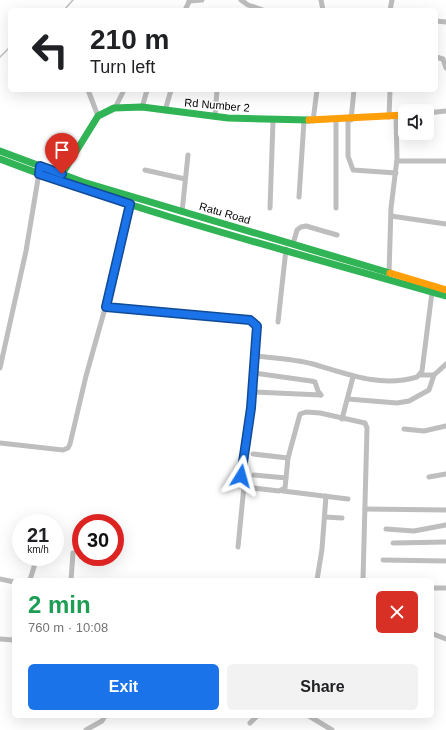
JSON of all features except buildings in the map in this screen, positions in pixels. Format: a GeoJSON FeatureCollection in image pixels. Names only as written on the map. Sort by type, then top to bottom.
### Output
{"type":"FeatureCollection","features":[{"type":"Feature","properties":{"kind":"main road","name":"Rd Number 2"},"geometry":{"type":"LineString","coordinates":[[98,116],[115,108],[142,108],[215,117],[273,120],[336,121],[398,117]]}},
{"type":"Feature","properties":{"kind":"main road"},"geometry":{"type":"LineString","coordinates":[[62,174],[98,116]]}},
{"type":"Feature","properties":{"kind":"main road","name":"Ratu Road"},"geometry":{"type":"LineString","coordinates":[[0,151],[130,201],[182,212],[446,290]]}},
{"type":"Feature","properties":{"kind":"main road","name":"Ratu Road"},"geometry":{"type":"LineString","coordinates":[[0,159],[39,174],[446,296]]}},
{"type":"Feature","properties":{"kind":"street"},"geometry":{"type":"LineString","coordinates":[[190,1],[202,0]]}},
{"type":"Feature","properties":{"kind":"street"},"geometry":{"type":"LineString","coordinates":[[241,0],[248,5],[257,8]]}},
{"type":"Feature","properties":{"kind":"street"},"geometry":{"type":"LineString","coordinates":[[438,58],[443,59],[446,68]]}},
{"type":"Feature","properties":{"kind":"street"},"geometry":{"type":"LineString","coordinates":[[89,92],[98,116]]}},
{"type":"Feature","properties":{"kind":"street"},"geometry":{"type":"LineString","coordinates":[[115,108],[123,92]]}},
{"type":"Feature","properties":{"kind":"street"},"geometry":{"type":"LineString","coordinates":[[142,108],[146,92]]}},
{"type":"Feature","properties":{"kind":"street"},"geometry":{"type":"LineString","coordinates":[[165,111],[170,92]]}},
{"type":"Feature","properties":{"kind":"street"},"geometry":{"type":"LineString","coordinates":[[215,117],[217,92]]}},
{"type":"Feature","properties":{"kind":"street"},"geometry":{"type":"LineString","coordinates":[[313,121],[317,92]]}},
{"type":"Feature","properties":{"kind":"street"},"geometry":{"type":"LineString","coordinates":[[354,92],[349,120],[348,156],[350,167],[353,170],[396,173]]}},
{"type":"Feature","properties":{"kind":"street"},"geometry":{"type":"LineString","coordinates":[[390,92],[397,161],[391,216],[390,274]]}},
{"type":"Feature","properties":{"kind":"street"},"geometry":{"type":"LineString","coordinates":[[434,112],[446,111]]}},
{"type":"Feature","properties":{"kind":"street"},"geometry":{"type":"LineString","coordinates":[[270,208],[273,120]]}},
{"type":"Feature","properties":{"kind":"street"},"geometry":{"type":"LineString","coordinates":[[299,197],[304,121]]}},
{"type":"Feature","properties":{"kind":"street"},"geometry":{"type":"LineString","coordinates":[[336,121],[336,208]]}},
{"type":"Feature","properties":{"kind":"street"},"geometry":{"type":"LineString","coordinates":[[182,212],[188,156]]}},
{"type":"Feature","properties":{"kind":"street"},"geometry":{"type":"LineString","coordinates":[[397,161],[446,161]]}},
{"type":"Feature","properties":{"kind":"street"},"geometry":{"type":"LineString","coordinates":[[0,368],[26,251],[40,166]]}},
{"type":"Feature","properties":{"kind":"street"},"geometry":{"type":"LineString","coordinates":[[145,170],[185,179]]}},
{"type":"Feature","properties":{"kind":"street"},"geometry":{"type":"LineString","coordinates":[[0,443],[55,450],[68,448],[106,307],[130,201]]}},
{"type":"Feature","properties":{"kind":"street"},"geometry":{"type":"LineString","coordinates":[[391,216],[446,224]]}},
{"type":"Feature","properties":{"kind":"street"},"geometry":{"type":"LineString","coordinates":[[293,244],[298,230],[301,227],[306,226],[337,235]]}},
{"type":"Feature","properties":{"kind":"street"},"geometry":{"type":"LineString","coordinates":[[278,322],[286,249]]}},
{"type":"Feature","properties":{"kind":"street"},"geometry":{"type":"LineString","coordinates":[[420,375],[424,360],[432,292]]}},
{"type":"Feature","properties":{"kind":"street"},"geometry":{"type":"LineString","coordinates":[[106,307],[250,320],[257,326],[252,392],[241,470],[244,486],[238,547]]}},
{"type":"Feature","properties":{"kind":"street"},"geometry":{"type":"LineString","coordinates":[[255,356],[309,363],[353,377],[385,380],[413,378],[420,375],[434,375]]}},
{"type":"Feature","properties":{"kind":"street"},"geometry":{"type":"LineString","coordinates":[[348,399],[388,404],[409,401],[429,390],[434,375],[446,364]]}},
{"type":"Feature","properties":{"kind":"street"},"geometry":{"type":"LineString","coordinates":[[252,392],[321,395],[315,382],[254,373]]}},
{"type":"Feature","properties":{"kind":"street"},"geometry":{"type":"LineString","coordinates":[[342,419],[353,377]]}},
{"type":"Feature","properties":{"kind":"street"},"geometry":{"type":"LineString","coordinates":[[283,490],[288,458],[300,414],[306,412],[320,413],[361,422],[366,425],[363,578]]}},
{"type":"Feature","properties":{"kind":"street"},"geometry":{"type":"LineString","coordinates":[[404,429],[424,431],[446,426]]}},
{"type":"Feature","properties":{"kind":"street"},"geometry":{"type":"LineString","coordinates":[[253,454],[288,458]]}},
{"type":"Feature","properties":{"kind":"street"},"geometry":{"type":"LineString","coordinates":[[429,477],[446,474]]}},
{"type":"Feature","properties":{"kind":"street"},"geometry":{"type":"LineString","coordinates":[[254,475],[286,478]]}},
{"type":"Feature","properties":{"kind":"street"},"geometry":{"type":"LineString","coordinates":[[253,488],[283,490],[348,499]]}},
{"type":"Feature","properties":{"kind":"street"},"geometry":{"type":"LineString","coordinates":[[317,578],[322,549],[326,496]]}},
{"type":"Feature","properties":{"kind":"street"},"geometry":{"type":"LineString","coordinates":[[365,510],[446,510]]}},
{"type":"Feature","properties":{"kind":"street"},"geometry":{"type":"LineString","coordinates":[[325,518],[342,518]]}},
{"type":"Feature","properties":{"kind":"street"},"geometry":{"type":"LineString","coordinates":[[386,529],[410,531],[446,525]]}},
{"type":"Feature","properties":{"kind":"street"},"geometry":{"type":"LineString","coordinates":[[393,543],[446,542]]}},
{"type":"Feature","properties":{"kind":"street"},"geometry":{"type":"LineString","coordinates":[[383,560],[446,561]]}},
{"type":"Feature","properties":{"kind":"street"},"geometry":{"type":"LineString","coordinates":[[31,578],[34,566]]}},
{"type":"Feature","properties":{"kind":"street"},"geometry":{"type":"LineString","coordinates":[[71,578],[73,566]]}},
{"type":"Feature","properties":{"kind":"street"},"geometry":{"type":"LineString","coordinates":[[0,579],[12,582]]}},
{"type":"Feature","properties":{"kind":"street"},"geometry":{"type":"LineString","coordinates":[[434,588],[446,588]]}},
{"type":"Feature","properties":{"kind":"street"},"geometry":{"type":"LineString","coordinates":[[434,635],[446,639]]}},
{"type":"Feature","properties":{"kind":"street"},"geometry":{"type":"LineString","coordinates":[[0,639],[12,640]]}},
{"type":"Feature","properties":{"kind":"street"},"geometry":{"type":"LineString","coordinates":[[86,730],[102,721],[104,718]]}},
{"type":"Feature","properties":{"kind":"street"},"geometry":{"type":"LineString","coordinates":[[250,723],[255,718]]}},
{"type":"Feature","properties":{"kind":"street"},"geometry":{"type":"LineString","coordinates":[[312,718],[332,730]]}},
{"type":"Feature","properties":{"kind":"waterway"},"geometry":{"type":"LineString","coordinates":[[66,8],[73,0]]}},
{"type":"Feature","properties":{"kind":"waterway"},"geometry":{"type":"LineString","coordinates":[[0,57],[8,49]]}},
{"type":"Feature","properties":{"kind":"traffic: fast"},"geometry":{"type":"LineString","coordinates":[[62,174],[98,116],[114,108],[142,107],[228,118],[309,120]]}},
{"type":"Feature","properties":{"kind":"traffic: fast"},"geometry":{"type":"LineString","coordinates":[[0,151],[83,182],[390,273]]}},
{"type":"Feature","properties":{"kind":"traffic: fast"},"geometry":{"type":"LineString","coordinates":[[0,159],[166,216],[446,296]]}},
{"type":"Feature","properties":{"kind":"traffic: slow"},"geometry":{"type":"LineString","coordinates":[[309,120],[398,115]]}},
{"type":"Feature","properties":{"kind":"traffic: slow"},"geometry":{"type":"LineString","coordinates":[[390,273],[446,290]]}},
{"type":"Feature","properties":{"kind":"route"},"geometry":{"type":"LineString","coordinates":[[62,174],[40,166],[39,174],[130,204],[106,307],[250,320],[257,326],[258,330],[251,408],[241,476]]}}]}
